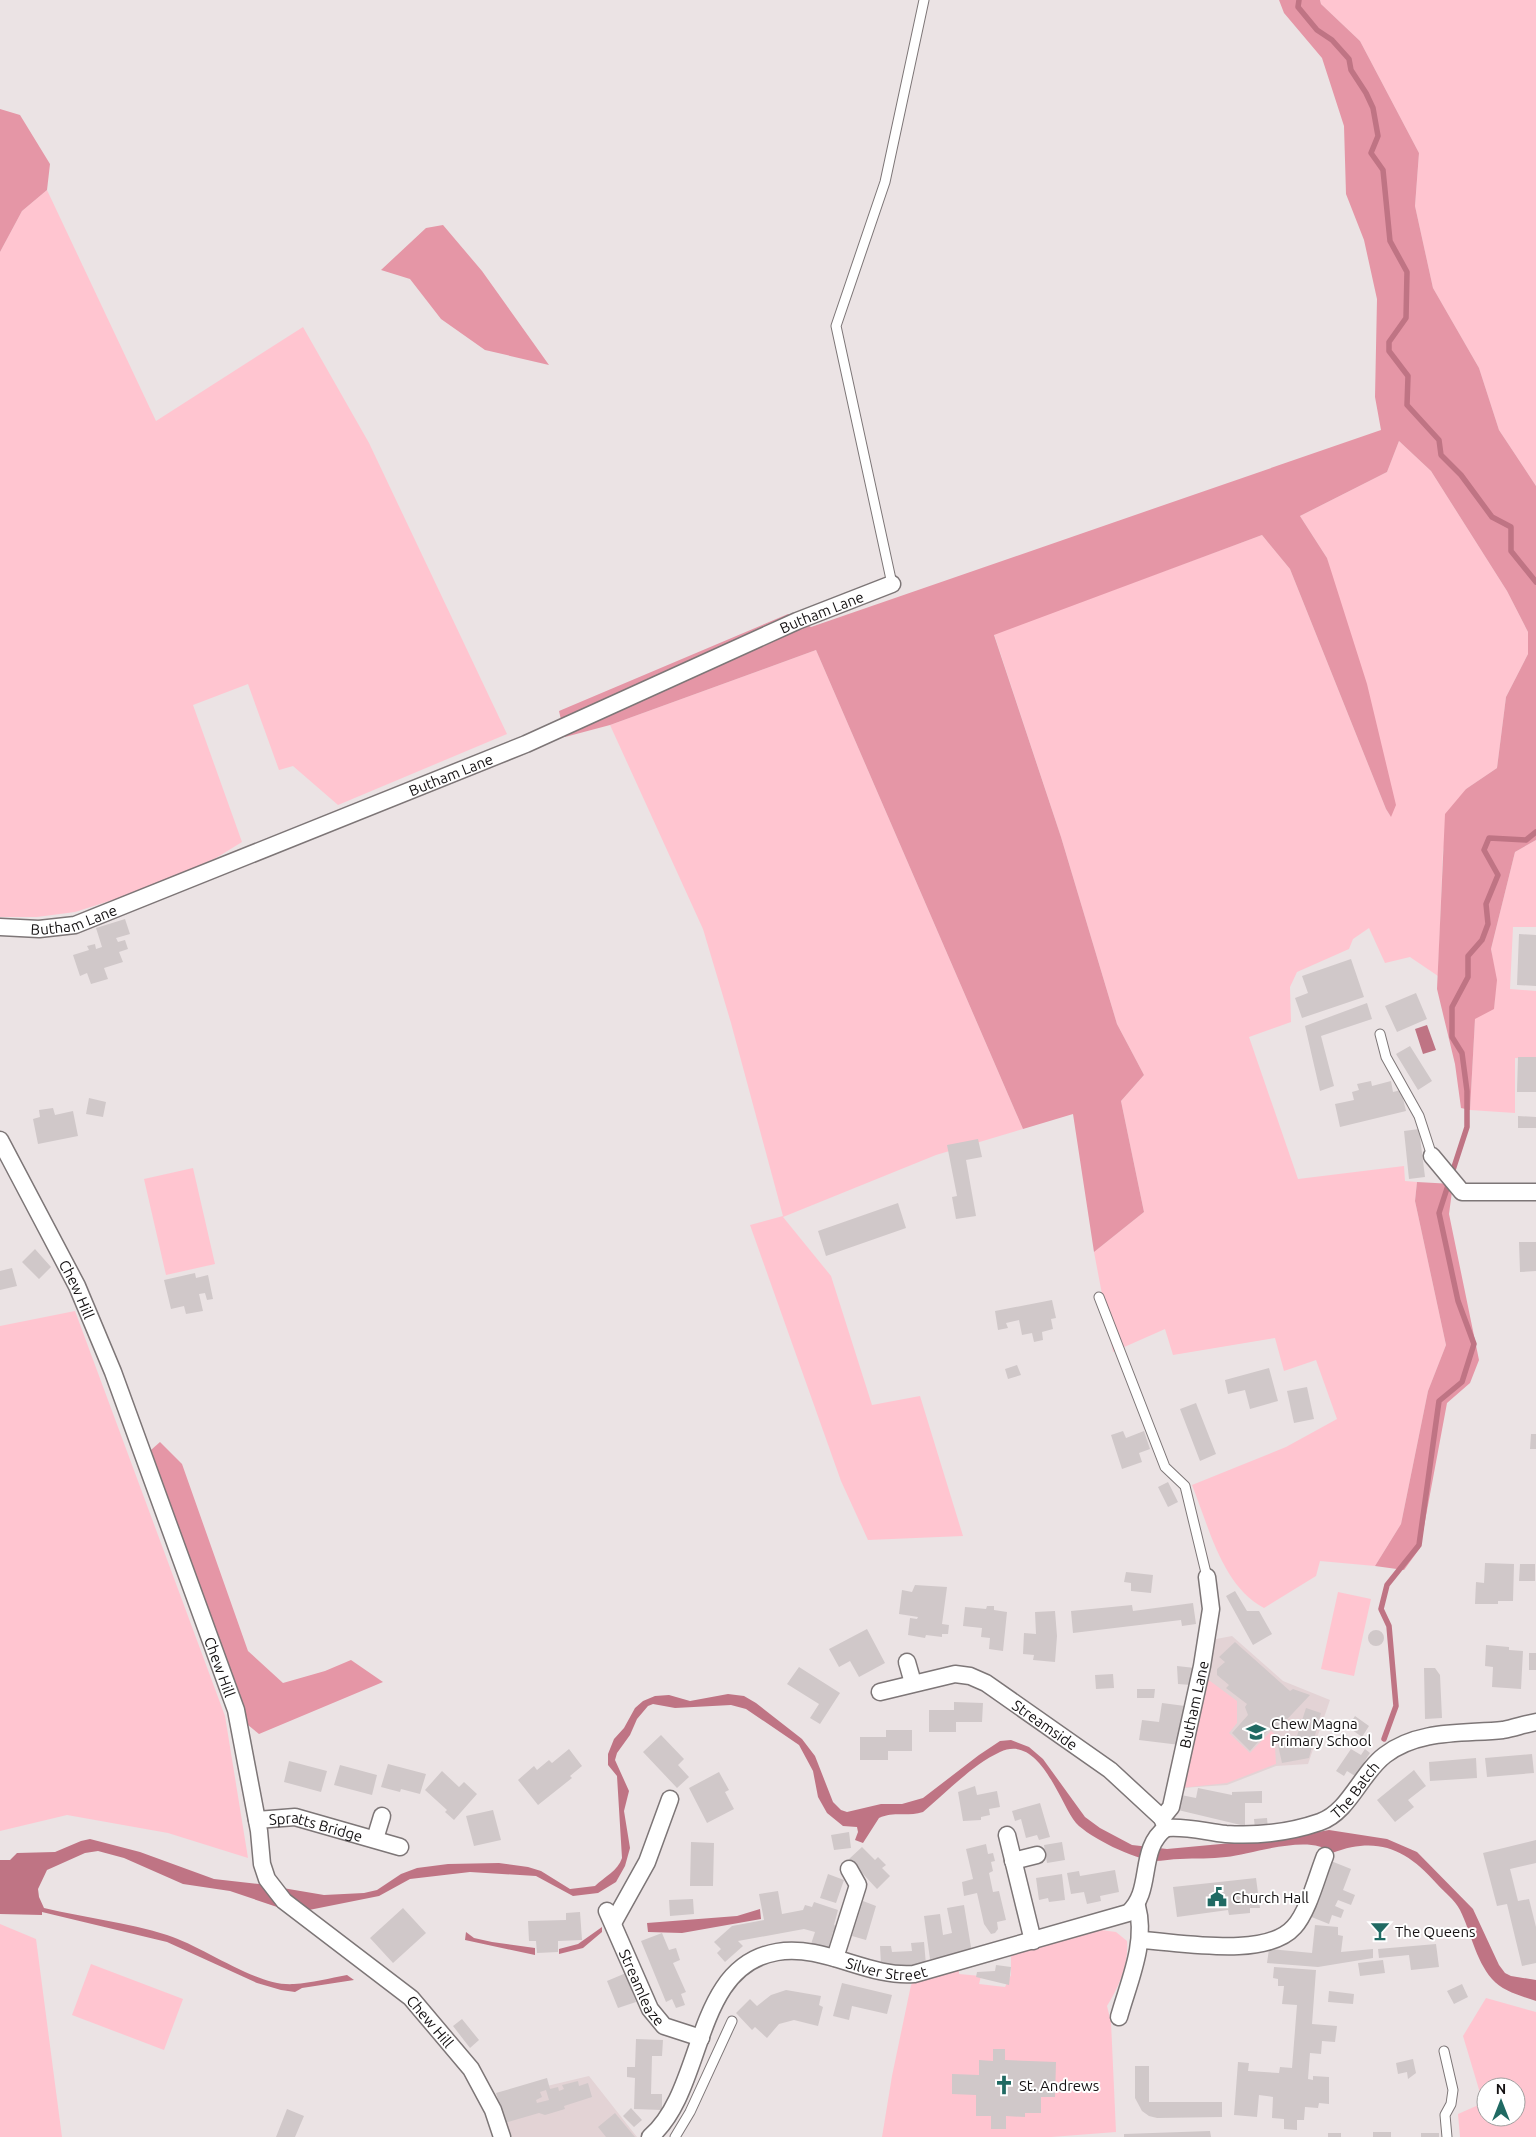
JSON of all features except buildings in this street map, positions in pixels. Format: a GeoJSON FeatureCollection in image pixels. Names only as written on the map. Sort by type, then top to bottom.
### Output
{"type":"FeatureCollection","features":[{"type":"Feature","properties":{"kind":"street","name":"Butham Lane"},"geometry":{"type":"LineString","coordinates":[[0,927],[38,929],[76,925],[526,744],[797,621],[892,584]]}},
{"type":"Feature","properties":{"kind":"street","name":"Chew Hill"},"geometry":{"type":"LineString","coordinates":[[0,1140],[77,1286],[113,1372],[236,1710],[257,1820],[262,1864],[267,1879],[284,1901],[411,1998],[471,2069],[493,2110],[502,2137]]}},
{"type":"Feature","properties":{"kind":"street"},"geometry":{"type":"LineString","coordinates":[[1437,1162],[1462,1192],[1536,1192]]}},
{"type":"Feature","properties":{"kind":"street","name":"Butham Lane"},"geometry":{"type":"LineString","coordinates":[[1164,1823],[1171,1807],[1202,1666],[1211,1608],[1207,1576]]}},
{"type":"Feature","properties":{"kind":"street"},"geometry":{"type":"LineString","coordinates":[[907,1662],[913,1683]]}},
{"type":"Feature","properties":{"kind":"street","name":"Streamside"},"geometry":{"type":"LineString","coordinates":[[880,1692],[955,1674],[970,1676],[986,1683],[1110,1770],[1164,1823]]}},
{"type":"Feature","properties":{"kind":"street","name":"The Batch"},"geometry":{"type":"LineString","coordinates":[[1164,1823],[1225,1834],[1248,1834],[1288,1830],[1320,1822],[1330,1817],[1340,1808],[1370,1769],[1381,1759],[1405,1744],[1421,1738],[1504,1729],[1536,1722]]}},
{"type":"Feature","properties":{"kind":"street","name":"Streamleaze"},"geometry":{"type":"LineString","coordinates":[[670,1799],[647,1862],[610,1917],[650,2009],[664,2026],[701,2038]]}},
{"type":"Feature","properties":{"kind":"street","name":"Spratts Bridge"},"geometry":{"type":"LineString","coordinates":[[375,1839],[382,1816]]}},
{"type":"Feature","properties":{"kind":"street","name":"Spratts Bridge"},"geometry":{"type":"LineString","coordinates":[[257,1820],[294,1817],[400,1847]]}},
{"type":"Feature","properties":{"kind":"street"},"geometry":{"type":"LineString","coordinates":[[1119,2017],[1141,1940],[1141,1921],[1137,1906],[1143,1890],[1151,1843],[1164,1823]]}},
{"type":"Feature","properties":{"kind":"street"},"geometry":{"type":"LineString","coordinates":[[1007,1834],[1033,1941]]}},
{"type":"Feature","properties":{"kind":"street"},"geometry":{"type":"LineString","coordinates":[[1013,1861],[1036,1855]]}},
{"type":"Feature","properties":{"kind":"street"},"geometry":{"type":"LineString","coordinates":[[1141,1940],[1232,1946],[1271,1941],[1294,1927],[1302,1915],[1325,1856]]}},
{"type":"Feature","properties":{"kind":"street"},"geometry":{"type":"LineString","coordinates":[[835,1958],[858,1885],[849,1869]]}},
{"type":"Feature","properties":{"kind":"street","name":"Silver Street"},"geometry":{"type":"LineString","coordinates":[[650,2137],[676,2103],[714,2004],[726,1984],[739,1968],[757,1958],[777,1952],[797,1951],[835,1958],[891,1973],[914,1974],[1128,1913],[1137,1906]]}},
{"type":"Feature","properties":{"kind":"lane"},"geometry":{"type":"LineString","coordinates":[[892,584],[836,326],[885,182],[924,0]]}},
{"type":"Feature","properties":{"kind":"lane"},"geometry":{"type":"LineString","coordinates":[[1380,1034],[1386,1057],[1419,1116],[1437,1162]]}},
{"type":"Feature","properties":{"kind":"lane"},"geometry":{"type":"LineString","coordinates":[[1099,1297],[1165,1467],[1185,1486],[1207,1576]]}},
{"type":"Feature","properties":{"kind":"lane"},"geometry":{"type":"LineString","coordinates":[[675,2137],[690,2112],[732,2021]]}},
{"type":"Feature","properties":{"kind":"lane"},"geometry":{"type":"LineString","coordinates":[[1444,2052],[1454,2090],[1451,2104],[1445,2115],[1447,2137]]}},
{"type":"Feature","properties":{"kind":"shaded area"},"geometry":{"type":"Polygon","coordinates":[[[1279,0],[1320,0],[1321,4],[1360,41],[1419,153],[1415,206],[1433,288],[1479,368],[1499,430],[1536,486],[1536,840],[1515,852],[1491,949],[1497,980],[1494,1009],[1475,1019],[1470,1110],[1461,1108],[1455,1064],[1437,989],[1445,814],[1466,789],[1497,768],[1506,697],[1528,654],[1528,632],[1507,591],[1431,471],[1399,441],[1387,472],[1300,516],[1327,558],[1367,684],[1396,805],[1391,817],[1386,809],[1290,569],[1262,535],[994,635],[1061,837],[1117,1024],[1144,1075],[1121,1101],[1144,1212],[1094,1252],[1073,1114],[1023,1129],[816,650],[610,725],[565,737],[559,711],[788,614],[811,627],[1381,430],[1375,397],[1377,299],[1364,240],[1346,194],[1344,126],[1322,58],[1284,13],[1279,0]]]}},
{"type":"Feature","properties":{"kind":"shaded area"},"geometry":{"type":"Polygon","coordinates":[[[1320,0],[1536,0],[1536,486],[1499,430],[1479,368],[1433,288],[1415,206],[1419,153],[1360,41],[1321,4],[1320,0]]]}},
{"type":"Feature","properties":{"kind":"shaded area"},"geometry":{"type":"Polygon","coordinates":[[[0,109],[20,115],[50,164],[47,190],[22,211],[0,252],[0,109]]]}},
{"type":"Feature","properties":{"kind":"shaded area"},"geometry":{"type":"Polygon","coordinates":[[[47,190],[156,421],[303,327],[369,443],[507,734],[338,805],[293,766],[279,770],[248,684],[193,705],[242,842],[216,858],[141,891],[75,912],[37,917],[0,917],[0,252],[22,211],[47,190]]]}},
{"type":"Feature","properties":{"kind":"shaded area"},"geometry":{"type":"Polygon","coordinates":[[[443,225],[482,271],[549,365],[485,350],[441,319],[410,279],[381,270],[426,228],[443,225]]]}},
{"type":"Feature","properties":{"kind":"shaded area"},"geometry":{"type":"Polygon","coordinates":[[[1399,441],[1431,471],[1507,591],[1528,632],[1528,654],[1506,697],[1497,768],[1466,789],[1443,850],[1438,976],[1410,957],[1385,963],[1369,928],[1353,939],[1349,949],[1297,972],[1290,987],[1291,1022],[1249,1037],[1298,1179],[1404,1166],[1405,1181],[1417,1182],[1415,1201],[1446,1345],[1428,1391],[1401,1524],[1375,1566],[1320,1561],[1316,1576],[1264,1608],[1237,1585],[1227,1570],[1211,1537],[1192,1485],[1286,1447],[1337,1419],[1316,1360],[1284,1371],[1275,1338],[1173,1355],[1165,1329],[1113,1352],[1094,1252],[1144,1212],[1121,1101],[1144,1075],[1117,1024],[1061,837],[994,634],[1262,535],[1290,569],[1386,809],[1391,817],[1327,558],[1300,516],[1387,472],[1399,441]]]}},
{"type":"Feature","properties":{"kind":"shaded area"},"geometry":{"type":"Polygon","coordinates":[[[816,650],[1023,1129],[936,1155],[783,1217],[831,1276],[872,1405],[920,1396],[963,1536],[868,1540],[841,1481],[750,1225],[783,1216],[731,1023],[703,929],[610,725],[816,650]]]}},
{"type":"Feature","properties":{"kind":"shaded area"},"geometry":{"type":"Polygon","coordinates":[[[1536,840],[1536,927],[1513,927],[1510,989],[1536,991],[1536,1059],[1515,1058],[1515,1113],[1470,1110],[1475,1018],[1494,1008],[1496,980],[1491,949],[1515,852],[1536,840]]]}},
{"type":"Feature","properties":{"kind":"shaded area"},"geometry":{"type":"Polygon","coordinates":[[[1427,1025],[1436,1050],[1423,1054],[1415,1029],[1427,1025]]]}},
{"type":"Feature","properties":{"kind":"shaded area"},"geometry":{"type":"Polygon","coordinates":[[[193,1168],[215,1264],[166,1275],[144,1179],[193,1168]]]}},
{"type":"Feature","properties":{"kind":"shaded area"},"geometry":{"type":"Polygon","coordinates":[[[1417,1182],[1453,1184],[1449,1214],[1479,1360],[1470,1383],[1447,1403],[1420,1548],[1404,1570],[1375,1566],[1401,1524],[1428,1391],[1446,1345],[1415,1201],[1417,1182]]]}},
{"type":"Feature","properties":{"kind":"shaded area"},"geometry":{"type":"Polygon","coordinates":[[[75,1311],[225,1716],[248,1858],[168,1833],[67,1815],[0,1831],[0,1326],[75,1311]]]}},
{"type":"Feature","properties":{"kind":"shaded area"},"geometry":{"type":"Polygon","coordinates":[[[160,1442],[182,1464],[248,1651],[283,1683],[325,1671],[351,1660],[383,1682],[259,1734],[248,1725],[151,1450],[160,1442]]]}},
{"type":"Feature","properties":{"kind":"shaded area"},"geometry":{"type":"Polygon","coordinates":[[[1338,1592],[1371,1599],[1354,1676],[1321,1669],[1338,1592]]]}},
{"type":"Feature","properties":{"kind":"shaded area","name":"Chew Magna Primary School"},"geometry":{"type":"Polygon","coordinates":[[[1232,1636],[1283,1681],[1330,1700],[1308,1764],[1276,1766],[1227,1785],[1181,1788],[1206,1669],[1216,1639],[1232,1636]]]}},
{"type":"Feature","properties":{"kind":"shaded area"},"geometry":{"type":"Polygon","coordinates":[[[1206,1678],[1237,1701],[1237,1723],[1229,1733],[1250,1753],[1271,1731],[1278,1737],[1275,1747],[1276,1764],[1227,1783],[1181,1788],[1206,1678]]]}},
{"type":"Feature","properties":{"kind":"shaded area"},"geometry":{"type":"Polygon","coordinates":[[[728,1694],[744,1696],[756,1703],[802,1739],[815,1756],[833,1802],[841,1810],[847,1812],[881,1804],[902,1804],[923,1798],[1000,1741],[1011,1740],[1029,1747],[1043,1759],[1085,1817],[1100,1828],[1132,1845],[1167,1849],[1284,1838],[1329,1830],[1387,1839],[1417,1852],[1473,1909],[1499,1965],[1505,1973],[1511,1976],[1536,1980],[1536,2001],[1506,1990],[1492,1979],[1481,1963],[1464,1918],[1455,1903],[1414,1862],[1390,1849],[1377,1846],[1363,1846],[1332,1853],[1322,1847],[1296,1845],[1281,1846],[1220,1858],[1154,1861],[1145,1859],[1113,1847],[1083,1829],[1076,1823],[1047,1773],[1037,1761],[1026,1752],[1014,1749],[1000,1752],[990,1757],[960,1779],[923,1812],[879,1818],[863,1843],[855,1840],[858,1832],[857,1827],[843,1826],[827,1813],[818,1797],[813,1771],[799,1745],[746,1709],[731,1705],[675,1708],[653,1704],[648,1706],[637,1719],[630,1735],[617,1753],[615,1760],[629,1791],[624,1811],[630,1848],[625,1866],[616,1882],[598,1893],[573,1896],[536,1876],[470,1872],[410,1879],[379,1896],[309,1910],[283,1909],[230,1891],[183,1884],[124,1858],[98,1851],[85,1853],[47,1870],[38,1889],[44,1908],[167,1935],[264,1979],[294,1984],[347,1975],[354,1980],[302,1988],[295,1992],[281,1990],[257,1983],[167,1942],[42,1912],[42,1915],[0,1914],[0,1860],[10,1860],[17,1853],[55,1852],[90,1839],[140,1852],[214,1879],[259,1884],[324,1895],[364,1893],[377,1890],[401,1874],[417,1868],[448,1864],[499,1863],[528,1867],[541,1871],[570,1889],[595,1886],[614,1870],[622,1858],[617,1776],[608,1765],[608,1754],[614,1739],[624,1728],[635,1708],[643,1701],[655,1696],[669,1695],[690,1701],[728,1694]]]}},
{"type":"Feature","properties":{"kind":"shaded area"},"geometry":{"type":"Polygon","coordinates":[[[760,1909],[761,1919],[682,1933],[648,1932],[647,1923],[737,1916],[760,1909]]]}},
{"type":"Feature","properties":{"kind":"shaded area"},"geometry":{"type":"Polygon","coordinates":[[[0,1924],[36,1939],[62,2137],[0,2137],[0,1924]]]}},
{"type":"Feature","properties":{"kind":"shaded area"},"geometry":{"type":"Polygon","coordinates":[[[602,1927],[602,1932],[583,1948],[559,1954],[559,1949],[578,1944],[602,1927]]]}},
{"type":"Feature","properties":{"kind":"shaded area"},"geometry":{"type":"Polygon","coordinates":[[[1101,1930],[1116,1932],[1127,1941],[1125,1966],[1107,2006],[1111,2022],[1116,2132],[1051,2137],[882,2137],[892,2076],[911,1985],[916,1979],[959,1966],[959,1974],[981,1976],[979,1984],[1005,1987],[1011,1975],[1011,1950],[1101,1930]]]}},
{"type":"Feature","properties":{"kind":"shaded area"},"geometry":{"type":"Polygon","coordinates":[[[466,1932],[474,1938],[535,1948],[535,1955],[465,1940],[466,1932]]]}},
{"type":"Feature","properties":{"kind":"shaded area"},"geometry":{"type":"Polygon","coordinates":[[[91,1964],[183,1999],[164,2050],[72,2015],[91,1964]]]}},
{"type":"Feature","properties":{"kind":"shaded area"},"geometry":{"type":"Polygon","coordinates":[[[1486,1998],[1536,2012],[1536,2137],[1460,2137],[1458,2114],[1476,2106],[1476,2127],[1526,2127],[1526,2077],[1476,2077],[1476,2080],[1463,2036],[1486,1998]]]}},
{"type":"Feature","properties":{"kind":"shaded area"},"geometry":{"type":"Polygon","coordinates":[[[589,2076],[637,2137],[508,2137],[492,2099],[589,2076]]]}},
{"type":"Feature","properties":{"kind":"waterway"},"geometry":{"type":"LineString","coordinates":[[1299,0],[1298,7],[1317,30],[1332,40],[1349,59],[1351,70],[1373,108],[1378,136],[1371,153],[1383,170],[1390,241],[1407,272],[1406,318],[1389,342],[1389,351],[1408,376],[1407,405],[1439,440],[1441,455],[1461,475],[1492,517],[1511,527],[1511,551],[1536,582]]}},
{"type":"Feature","properties":{"kind":"waterway"},"geometry":{"type":"LineString","coordinates":[[1384,1739],[1396,1706],[1389,1626],[1381,1609],[1387,1585],[1419,1545],[1439,1401],[1462,1382],[1474,1344],[1458,1301],[1439,1213],[1467,1127],[1467,1091],[1462,1053],[1452,1037],[1452,1007],[1468,977],[1468,956],[1482,940],[1488,924],[1486,904],[1498,875],[1484,850],[1489,838],[1526,840],[1536,832]]}},
{"type":"Feature","properties":{"kind":"place","name":"Chew Magna Primary School"},"geometry":{"type":"Point","coordinates":[1256,1732]}},
{"type":"Feature","properties":{"kind":"place","name":"Church Hall"},"geometry":{"type":"Point","coordinates":[1217,1897]}},
{"type":"Feature","properties":{"kind":"place","name":"The Queens"},"geometry":{"type":"Point","coordinates":[1380,1931]}},
{"type":"Feature","properties":{"kind":"place","name":"St. Andrews"},"geometry":{"type":"Point","coordinates":[1004,2085]}}]}
